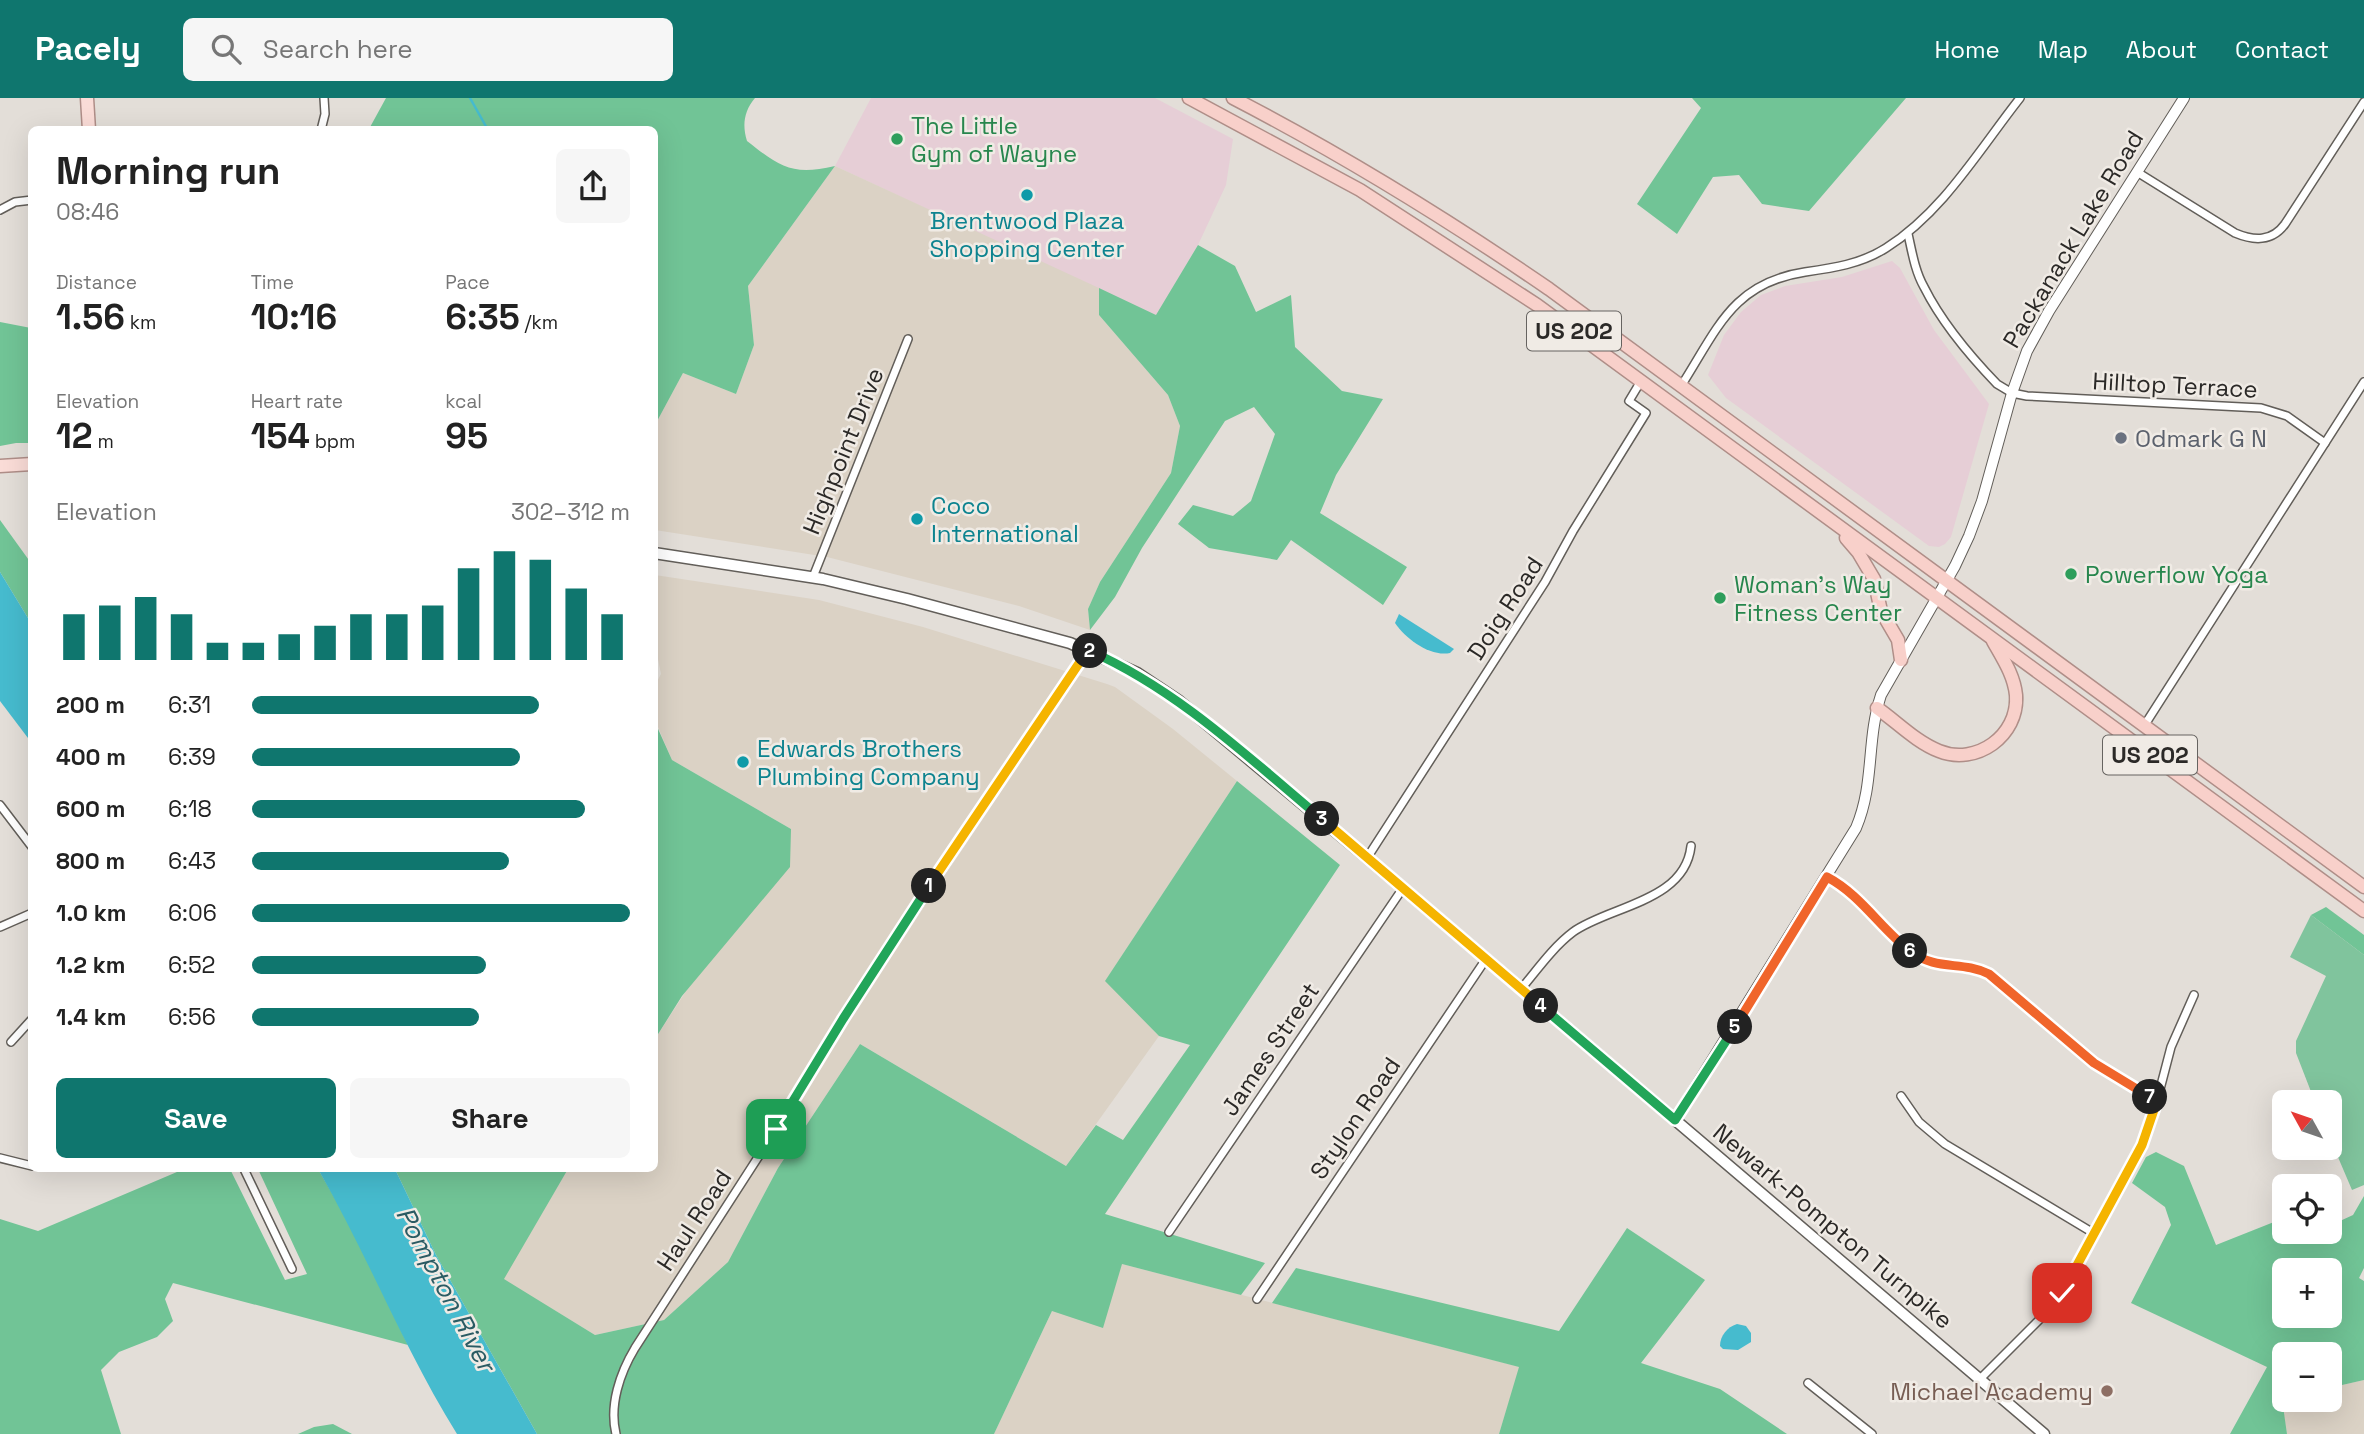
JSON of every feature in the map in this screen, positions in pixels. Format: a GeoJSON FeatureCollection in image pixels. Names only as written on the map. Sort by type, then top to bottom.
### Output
{"type":"FeatureCollection","features":[{"type":"Feature","properties":{"kind":"highway","name":"US 202"},"geometry":{"type":"LineString","coordinates":[[1189,98],[1299,155],[1390,208],[1528,298],[2364,911]]}},
{"type":"Feature","properties":{"kind":"highway","name":"US 202"},"geometry":{"type":"LineString","coordinates":[[1233,98],[1340,156],[1441,217],[1549,289],[2364,887]]}},
{"type":"Feature","properties":{"kind":"highway"},"geometry":{"type":"LineString","coordinates":[[1830,519],[1858,552],[1874,579],[1881,611],[1898,640],[1900,660]]}},
{"type":"Feature","properties":{"kind":"highway"},"geometry":{"type":"LineString","coordinates":[[1877,708],[1939,751],[1963,755],[1986,749],[2000,738],[2011,723],[2016,699],[2011,674],[1991,638]]}},
{"type":"Feature","properties":{"kind":"main road"},"geometry":{"type":"LineString","coordinates":[[87,98],[89,126]]}},
{"type":"Feature","properties":{"kind":"main road"},"geometry":{"type":"LineString","coordinates":[[0,466],[28,464]]}},
{"type":"Feature","properties":{"kind":"main road","name":"Newark-Pompton Turnpike"},"geometry":{"type":"LineString","coordinates":[[658,554],[813,577],[907,598],[1088,650],[1137,673],[1179,701],[1403,888],[2044,1434]]}},
{"type":"Feature","properties":{"kind":"street"},"geometry":{"type":"LineString","coordinates":[[322,126],[325,114],[324,98]]}},
{"type":"Feature","properties":{"kind":"street"},"geometry":{"type":"LineString","coordinates":[[1681,386],[1729,311],[1748,292],[1774,279],[1828,270],[1864,259],[1908,234],[1940,201],[2020,98]]}},
{"type":"Feature","properties":{"kind":"street","name":"Packanack Lake Road"},"geometry":{"type":"LineString","coordinates":[[1675,1120],[1856,828],[1866,801],[1877,708],[1887,684],[1937,597],[1976,519],[2012,393],[2027,351],[2184,98]]}},
{"type":"Feature","properties":{"kind":"street"},"geometry":{"type":"LineString","coordinates":[[2137,172],[2235,233],[2264,239],[2280,231],[2364,102]]}},
{"type":"Feature","properties":{"kind":"street"},"geometry":{"type":"LineString","coordinates":[[0,210],[15,202],[28,200]]}},
{"type":"Feature","properties":{"kind":"street"},"geometry":{"type":"LineString","coordinates":[[1908,234],[1923,287],[1975,361],[1997,384],[2012,393]]}},
{"type":"Feature","properties":{"kind":"street","name":"Highpoint Drive"},"geometry":{"type":"LineString","coordinates":[[813,577],[908,339]]}},
{"type":"Feature","properties":{"kind":"street","name":"Doig Road"},"geometry":{"type":"LineString","coordinates":[[1367,858],[1545,582],[1573,531],[1646,414],[1629,401],[1642,381]]}},
{"type":"Feature","properties":{"kind":"street"},"geometry":{"type":"LineString","coordinates":[[2144,726],[2364,382]]}},
{"type":"Feature","properties":{"kind":"street","name":"Hilltop Terrace"},"geometry":{"type":"LineString","coordinates":[[2012,393],[2026,396],[2262,408],[2287,416],[2325,443]]}},
{"type":"Feature","properties":{"kind":"street","name":"Haul Road"},"geometry":{"type":"LineString","coordinates":[[617,1434],[613,1418],[618,1388],[635,1348],[764,1148],[853,1002],[1088,650]]}},
{"type":"Feature","properties":{"kind":"street"},"geometry":{"type":"LineString","coordinates":[[0,805],[28,841]]}},
{"type":"Feature","properties":{"kind":"street"},"geometry":{"type":"LineString","coordinates":[[1521,989],[1572,932],[1665,888],[1683,870],[1691,846]]}},
{"type":"Feature","properties":{"kind":"street"},"geometry":{"type":"LineString","coordinates":[[1827,877],[1865,905],[1890,934],[1916,956],[1939,965],[1968,966],[1989,974],[2094,1063],[2157,1101]]}},
{"type":"Feature","properties":{"kind":"street","name":"James Street"},"geometry":{"type":"LineString","coordinates":[[1169,1232],[1403,888]]}},
{"type":"Feature","properties":{"kind":"street"},"geometry":{"type":"LineString","coordinates":[[0,927],[28,916]]}},
{"type":"Feature","properties":{"kind":"street","name":"Stylon Road"},"geometry":{"type":"LineString","coordinates":[[1257,1299],[1486,959]]}},
{"type":"Feature","properties":{"kind":"street"},"geometry":{"type":"LineString","coordinates":[[1980,1380],[2054,1305],[2095,1234],[2142,1145],[2171,1047],[2194,995]]}},
{"type":"Feature","properties":{"kind":"street"},"geometry":{"type":"LineString","coordinates":[[11,1042],[28,1023]]}},
{"type":"Feature","properties":{"kind":"street"},"geometry":{"type":"LineString","coordinates":[[1901,1096],[1919,1122],[1945,1144],[2095,1234]]}},
{"type":"Feature","properties":{"kind":"street"},"geometry":{"type":"LineString","coordinates":[[0,1158],[28,1165]]}},
{"type":"Feature","properties":{"kind":"street"},"geometry":{"type":"LineString","coordinates":[[246,1172],[292,1269]]}},
{"type":"Feature","properties":{"kind":"street"},"geometry":{"type":"LineString","coordinates":[[1808,1383],[1871,1434]]}},
{"type":"Feature","properties":{"kind":"shaded area","name":"Brentwood Plaza Shopping Center"},"geometry":{"type":"Polygon","coordinates":[[[871,98],[1155,98],[1233,139],[1226,185],[1198,245],[1156,316],[835,166],[871,98]]]}},
{"type":"Feature","properties":{"kind":"shaded area"},"geometry":{"type":"Polygon","coordinates":[[[835,166],[1099,288],[1099,315],[1168,395],[1180,426],[1171,473],[1100,582],[1088,609],[1090,630],[1019,606],[827,557],[658,530],[658,419],[683,373],[736,394],[754,345],[748,286],[835,166]]]}},
{"type":"Feature","properties":{"kind":"shaded area"},"geometry":{"type":"Polygon","coordinates":[[[1892,261],[1900,268],[1934,330],[1989,404],[1951,537],[1939,547],[1929,546],[1726,398],[1708,375],[1724,335],[1741,312],[1761,295],[1785,286],[1842,277],[1892,261]]]}},
{"type":"Feature","properties":{"kind":"shaded area"},"geometry":{"type":"Polygon","coordinates":[[[658,575],[819,600],[923,627],[1115,687],[1173,729],[1237,781],[1106,980],[1159,1036],[1066,1166],[860,1044],[778,1168],[728,1262],[664,1320],[595,1335],[503,1279],[566,1172],[658,1172],[658,1034],[791,829],[672,760],[658,727],[658,680],[661,674],[658,659],[658,575]]]}},
{"type":"Feature","properties":{"kind":"shaded area"},"geometry":{"type":"Polygon","coordinates":[[[1122,1264],[1520,1367],[1499,1434],[994,1434],[1052,1311],[1122,1264]]]}},
{"type":"Feature","properties":{"kind":"shaded area"},"geometry":{"type":"Polygon","coordinates":[[[2364,1380],[2364,1434],[2287,1434],[2283,1412],[2342,1412],[2342,1385],[2364,1380]]]}},
{"type":"Feature","properties":{"kind":"green space"},"geometry":{"type":"Polygon","coordinates":[[[386,98],[755,98],[745,118],[747,141],[787,167],[808,170],[835,166],[748,286],[754,345],[736,394],[683,373],[658,419],[658,126],[371,126],[386,98]]]}},
{"type":"Feature","properties":{"kind":"green space"},"geometry":{"type":"Polygon","coordinates":[[[1692,98],[1906,98],[1809,211],[1762,204],[1739,175],[1713,177],[1677,234],[1637,204],[1701,108],[1692,98]]]}},
{"type":"Feature","properties":{"kind":"green space"},"geometry":{"type":"Polygon","coordinates":[[[1198,245],[1235,266],[1256,312],[1291,295],[1295,347],[1342,391],[1383,399],[1336,475],[1320,513],[1407,567],[1383,605],[1291,540],[1277,560],[1209,548],[1178,524],[1193,505],[1233,516],[1251,501],[1275,434],[1254,407],[1225,421],[1142,548],[1115,597],[1090,630],[1088,609],[1100,582],[1171,473],[1180,426],[1168,395],[1099,315],[1099,288],[1156,315],[1198,245]]]}},
{"type":"Feature","properties":{"kind":"green space"},"geometry":{"type":"Polygon","coordinates":[[[0,322],[28,327],[28,443],[0,446],[0,322]]]}},
{"type":"Feature","properties":{"kind":"green space"},"geometry":{"type":"Polygon","coordinates":[[[0,520],[28,559],[28,618],[0,572],[0,520]]]}},
{"type":"Feature","properties":{"kind":"green space"},"geometry":{"type":"Polygon","coordinates":[[[658,729],[672,760],[791,829],[790,867],[682,996],[658,1034],[658,729]]]}},
{"type":"Feature","properties":{"kind":"green space"},"geometry":{"type":"Polygon","coordinates":[[[1237,781],[1340,865],[1105,1214],[1265,1263],[1241,1295],[1122,1264],[1103,1328],[1052,1311],[994,1434],[537,1434],[436,1255],[396,1172],[566,1172],[504,1279],[595,1335],[664,1320],[728,1262],[778,1168],[860,1044],[1066,1166],[1096,1125],[1123,1140],[1190,1045],[1159,1036],[1105,981],[1237,781]]]}},
{"type":"Feature","properties":{"kind":"green space"},"geometry":{"type":"Polygon","coordinates":[[[2326,907],[2364,935],[2364,955],[2311,915],[2326,907]]]}},
{"type":"Feature","properties":{"kind":"green space"},"geometry":{"type":"Polygon","coordinates":[[[2311,915],[2364,955],[2364,1185],[2352,1190],[2339,1160],[2342,1160],[2342,1090],[2310,1090],[2296,1053],[2296,1041],[2326,976],[2290,957],[2311,915]]]}},
{"type":"Feature","properties":{"kind":"green space"},"geometry":{"type":"Polygon","coordinates":[[[2156,1152],[2184,1166],[2216,1245],[2272,1223],[2272,1244],[2342,1244],[2342,1220],[2353,1215],[2364,1196],[2364,1268],[2359,1278],[2364,1281],[2364,1380],[2342,1385],[2342,1342],[2272,1342],[2272,1412],[2284,1412],[2287,1434],[2230,1434],[2267,1367],[2131,1303],[2171,1225],[2165,1207],[2132,1183],[2146,1157],[2156,1152]]]}},
{"type":"Feature","properties":{"kind":"green space"},"geometry":{"type":"Polygon","coordinates":[[[177,1172],[231,1172],[285,1280],[307,1274],[259,1172],[320,1172],[347,1219],[408,1345],[173,1283],[165,1299],[173,1321],[157,1337],[119,1352],[101,1370],[121,1434],[0,1434],[0,1219],[38,1231],[177,1172]]]}},
{"type":"Feature","properties":{"kind":"green space"},"geometry":{"type":"Polygon","coordinates":[[[1627,1228],[1705,1280],[1641,1363],[1720,1389],[1787,1434],[1499,1434],[1519,1367],[1272,1303],[1296,1268],[1559,1331],[1627,1228]]]}},
{"type":"Feature","properties":{"kind":"green space"},"geometry":{"type":"Polygon","coordinates":[[[333,1424],[352,1434],[298,1434],[314,1427],[333,1424]]]}},
{"type":"Feature","properties":{"kind":"water"},"geometry":{"type":"Polygon","coordinates":[[[0,572],[28,618],[28,738],[0,701],[0,572]]]}},
{"type":"Feature","properties":{"kind":"water"},"geometry":{"type":"Polygon","coordinates":[[[1399,614],[1454,649],[1450,653],[1442,654],[1419,646],[1395,623],[1399,614]]]}},
{"type":"Feature","properties":{"kind":"water","name":"Pompton River"},"geometry":{"type":"Polygon","coordinates":[[[320,1172],[396,1172],[436,1255],[537,1434],[457,1434],[420,1369],[320,1172]]]}},
{"type":"Feature","properties":{"kind":"water"},"geometry":{"type":"Polygon","coordinates":[[[1737,1324],[1746,1326],[1751,1333],[1751,1342],[1738,1350],[1723,1349],[1720,1342],[1723,1335],[1737,1324]]]}},
{"type":"Feature","properties":{"kind":"waterway"},"geometry":{"type":"LineString","coordinates":[[470,98],[486,126]]}},
{"type":"Feature","properties":{"kind":"place","name":"The Little Gym of Wayne"},"geometry":{"type":"Point","coordinates":[897,139]}},
{"type":"Feature","properties":{"kind":"place","name":"Brentwood Plaza Shopping Center"},"geometry":{"type":"Point","coordinates":[1027,195]}},
{"type":"Feature","properties":{"kind":"place","name":"Odmark G N"},"geometry":{"type":"Point","coordinates":[2121,438]}},
{"type":"Feature","properties":{"kind":"place","name":"Coco International"},"geometry":{"type":"Point","coordinates":[917,519]}},
{"type":"Feature","properties":{"kind":"place","name":"Powerflow Yoga"},"geometry":{"type":"Point","coordinates":[2071,574]}},
{"type":"Feature","properties":{"kind":"place","name":"Woman's Way Fitness Center"},"geometry":{"type":"Point","coordinates":[1720,598]}},
{"type":"Feature","properties":{"kind":"place","name":"Edwards Brothers Plumbing Company"},"geometry":{"type":"Point","coordinates":[743,762]}},
{"type":"Feature","properties":{"kind":"place","name":"Michael Academy"},"geometry":{"type":"Point","coordinates":[2107,1391]}},
{"type":"Feature","properties":{"kind":"route"},"geometry":{"type":"LineString","coordinates":[[776,1129],[859,993],[1088,650],[1137,673],[1179,701],[1675,1120],[1827,877],[1865,905],[1890,934],[1916,956],[1939,965],[1968,966],[1989,974],[2094,1063],[2157,1101],[2142,1145],[2062,1293]]}}]}
